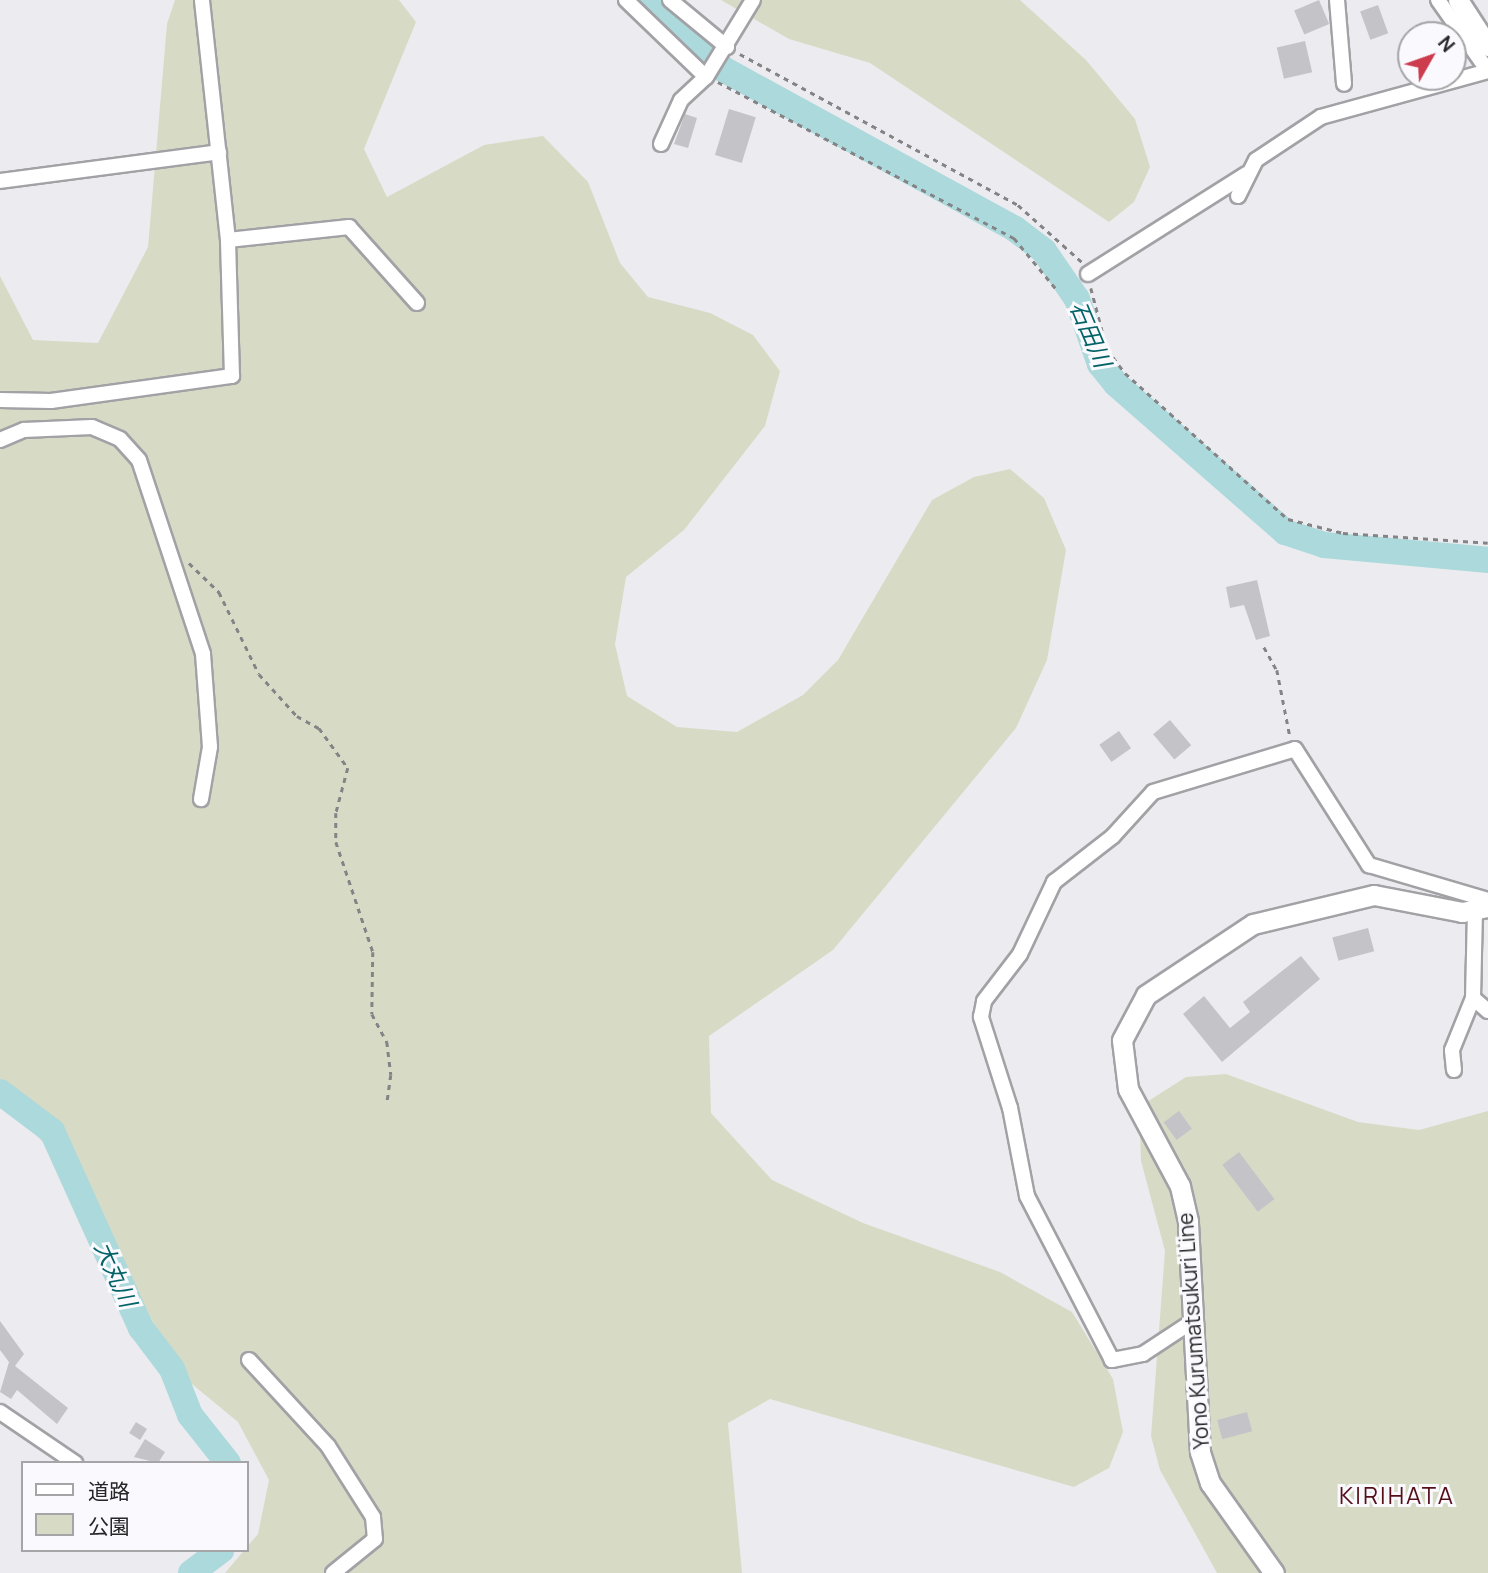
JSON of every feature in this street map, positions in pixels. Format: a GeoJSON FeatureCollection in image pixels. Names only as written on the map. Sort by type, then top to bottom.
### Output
{"type":"FeatureCollection","features":[{"type":"Feature","properties":{"kind":"main road"},"geometry":{"type":"LineString","coordinates":[[1458,0],[1488,46]]}},
{"type":"Feature","properties":{"kind":"main road","name":"Yono Kurumatsukuri Line"},"geometry":{"type":"LineString","coordinates":[[1274,1573],[1210,1483],[1200,1452],[1193,1321],[1180,1186],[1128,1089],[1121,1062],[1122,1040],[1146,995],[1241,930],[1328,904],[1374,895],[1484,906]]}},
{"type":"Feature","properties":{"kind":"street"},"geometry":{"type":"LineString","coordinates":[[0,400],[51,401],[232,376],[228,240],[202,0]]}},
{"type":"Feature","properties":{"kind":"street"},"geometry":{"type":"LineString","coordinates":[[626,0],[706,77]]}},
{"type":"Feature","properties":{"kind":"street"},"geometry":{"type":"LineString","coordinates":[[670,0],[727,47]]}},
{"type":"Feature","properties":{"kind":"street"},"geometry":{"type":"LineString","coordinates":[[661,144],[681,100],[706,77],[727,47],[752,0]]}},
{"type":"Feature","properties":{"kind":"street"},"geometry":{"type":"LineString","coordinates":[[1337,0],[1344,84]]}},
{"type":"Feature","properties":{"kind":"street"},"geometry":{"type":"LineString","coordinates":[[1238,196],[1246,174],[1256,160],[1321,117],[1488,71],[1437,0]]}},
{"type":"Feature","properties":{"kind":"street"},"geometry":{"type":"LineString","coordinates":[[0,181],[219,152]]}},
{"type":"Feature","properties":{"kind":"street"},"geometry":{"type":"LineString","coordinates":[[1088,274],[1246,174]]}},
{"type":"Feature","properties":{"kind":"street"},"geometry":{"type":"LineString","coordinates":[[228,240],[349,227],[417,303]]}},
{"type":"Feature","properties":{"kind":"street"},"geometry":{"type":"LineString","coordinates":[[0,440],[64,427],[92,427],[120,439],[139,460],[207,683],[210,747],[201,799]]}},
{"type":"Feature","properties":{"kind":"street"},"geometry":{"type":"LineString","coordinates":[[1193,1321],[1119,1362],[1097,1340],[1027,1196],[1010,1108],[981,1017],[984,1001],[1020,954],[1054,882],[1113,836],[1153,792],[1295,749],[1369,865],[1484,906],[1473,998],[1452,1050],[1454,1070]]}},
{"type":"Feature","properties":{"kind":"street"},"geometry":{"type":"LineString","coordinates":[[1473,998],[1488,1011]]}},
{"type":"Feature","properties":{"kind":"street"},"geometry":{"type":"LineString","coordinates":[[249,1360],[328,1446],[373,1517],[375,1539],[333,1573]]}},
{"type":"Feature","properties":{"kind":"street"},"geometry":{"type":"LineString","coordinates":[[0,1412],[72,1461]]}},
{"type":"Feature","properties":{"kind":"path"},"geometry":{"type":"LineString","coordinates":[[727,47],[1018,205],[1054,232],[1088,274],[1107,349],[1125,373],[1289,519],[1343,533],[1488,543]]}},
{"type":"Feature","properties":{"kind":"path"},"geometry":{"type":"LineString","coordinates":[[706,77],[1014,238],[1057,290]]}},
{"type":"Feature","properties":{"kind":"path"},"geometry":{"type":"LineString","coordinates":[[169,556],[197,566],[211,583],[259,674],[297,716],[319,728],[348,768],[336,813],[336,842],[373,952],[372,1014],[387,1042],[391,1075],[387,1104]]}},
{"type":"Feature","properties":{"kind":"path"},"geometry":{"type":"LineString","coordinates":[[1264,647],[1277,670],[1295,749]]}},
{"type":"Feature","properties":{"kind":"green space"},"geometry":{"type":"Polygon","coordinates":[[[175,0],[399,0],[416,22],[364,149],[387,197],[484,145],[543,136],[588,182],[620,263],[648,297],[710,313],[753,335],[780,371],[765,426],[684,530],[626,577],[615,644],[627,696],[677,727],[737,732],[803,695],[838,660],[932,500],[974,477],[1010,469],[1044,498],[1066,550],[1047,660],[1016,728],[833,950],[709,1036],[711,1113],[772,1180],[863,1223],[1000,1272],[1072,1312],[1113,1379],[1123,1432],[1109,1468],[1074,1487],[770,1399],[728,1423],[742,1573],[225,1573],[243,1552],[248,1552],[248,1546],[258,1534],[269,1480],[238,1422],[187,1380],[54,1153],[0,1099],[0,276],[33,340],[98,343],[148,247],[167,24],[175,0]]]}},
{"type":"Feature","properties":{"kind":"green space"},"geometry":{"type":"Polygon","coordinates":[[[721,0],[1020,0],[1086,60],[1135,119],[1150,167],[1134,202],[1109,222],[870,63],[789,39],[721,0]]]}},
{"type":"Feature","properties":{"kind":"green space"},"geometry":{"type":"Polygon","coordinates":[[[1226,1074],[1358,1122],[1419,1130],[1488,1111],[1488,1573],[1217,1573],[1160,1470],[1151,1436],[1165,1251],[1141,1161],[1139,1107],[1186,1077],[1226,1074]]]}},
{"type":"Feature","properties":{"kind":"building"},"geometry":{"type":"Polygon","coordinates":[[[1319,0],[1329,24],[1304,34],[1294,11],[1319,0]]]}},
{"type":"Feature","properties":{"kind":"building"},"geometry":{"type":"Polygon","coordinates":[[[1378,5],[1388,33],[1370,40],[1360,11],[1378,5]]]}},
{"type":"Feature","properties":{"kind":"building"},"geometry":{"type":"Polygon","coordinates":[[[1305,41],[1312,72],[1284,79],[1277,48],[1305,41]]]}},
{"type":"Feature","properties":{"kind":"building"},"geometry":{"type":"Polygon","coordinates":[[[729,109],[756,117],[742,163],[715,155],[729,109]]]}},
{"type":"Feature","properties":{"kind":"building"},"geometry":{"type":"Polygon","coordinates":[[[685,114],[697,118],[688,148],[674,144],[685,114]]]}},
{"type":"Feature","properties":{"kind":"building"},"geometry":{"type":"Polygon","coordinates":[[[1257,580],[1270,636],[1256,640],[1244,605],[1230,608],[1226,587],[1257,580]]]}},
{"type":"Feature","properties":{"kind":"building"},"geometry":{"type":"Polygon","coordinates":[[[1170,720],[1191,745],[1174,759],[1153,734],[1170,720]]]}},
{"type":"Feature","properties":{"kind":"building"},"geometry":{"type":"Polygon","coordinates":[[[1119,731],[1131,748],[1111,762],[1099,745],[1119,731]]]}},
{"type":"Feature","properties":{"kind":"building"},"geometry":{"type":"Polygon","coordinates":[[[1368,928],[1374,951],[1338,961],[1332,938],[1368,928]]]}},
{"type":"Feature","properties":{"kind":"building"},"geometry":{"type":"Polygon","coordinates":[[[1301,956],[1320,979],[1222,1062],[1183,1014],[1204,996],[1230,1028],[1250,1012],[1243,1002],[1301,956]]]}},
{"type":"Feature","properties":{"kind":"building"},"geometry":{"type":"Polygon","coordinates":[[[1179,1111],[1192,1129],[1177,1140],[1164,1122],[1179,1111]]]}},
{"type":"Feature","properties":{"kind":"building"},"geometry":{"type":"Polygon","coordinates":[[[1239,1152],[1275,1199],[1258,1212],[1222,1165],[1239,1152]]]}},
{"type":"Feature","properties":{"kind":"building"},"geometry":{"type":"Polygon","coordinates":[[[0,1321],[24,1354],[15,1366],[68,1408],[57,1424],[17,1390],[11,1399],[0,1392],[9,1362],[0,1350],[0,1321]]]}},
{"type":"Feature","properties":{"kind":"building"},"geometry":{"type":"Polygon","coordinates":[[[1247,1412],[1252,1431],[1222,1439],[1217,1420],[1247,1412]]]}},
{"type":"Feature","properties":{"kind":"building"},"geometry":{"type":"Polygon","coordinates":[[[136,1422],[147,1429],[140,1440],[129,1433],[136,1422]]]}},
{"type":"Feature","properties":{"kind":"building"},"geometry":{"type":"Polygon","coordinates":[[[145,1439],[165,1452],[159,1461],[134,1457],[145,1439]]]}},
{"type":"Feature","properties":{"kind":"waterway","name":"石田川"},"geometry":{"type":"LineString","coordinates":[[644,0],[723,69],[1015,229],[1044,251],[1077,299],[1100,364],[1116,384],[1285,532],[1324,545],[1488,560]]}},
{"type":"Feature","properties":{"kind":"waterway","name":"大丸川"},"geometry":{"type":"LineString","coordinates":[[0,1092],[52,1131],[141,1328],[172,1369],[190,1415],[226,1461]]}},
{"type":"Feature","properties":{"kind":"waterway","name":"大丸川"},"geometry":{"type":"LineString","coordinates":[[191,1573],[218,1552]]}},
{"type":"Feature","properties":{"kind":"district","name":"KIRIHATA"},"geometry":{"type":"Point","coordinates":[1397,1495]}}]}
